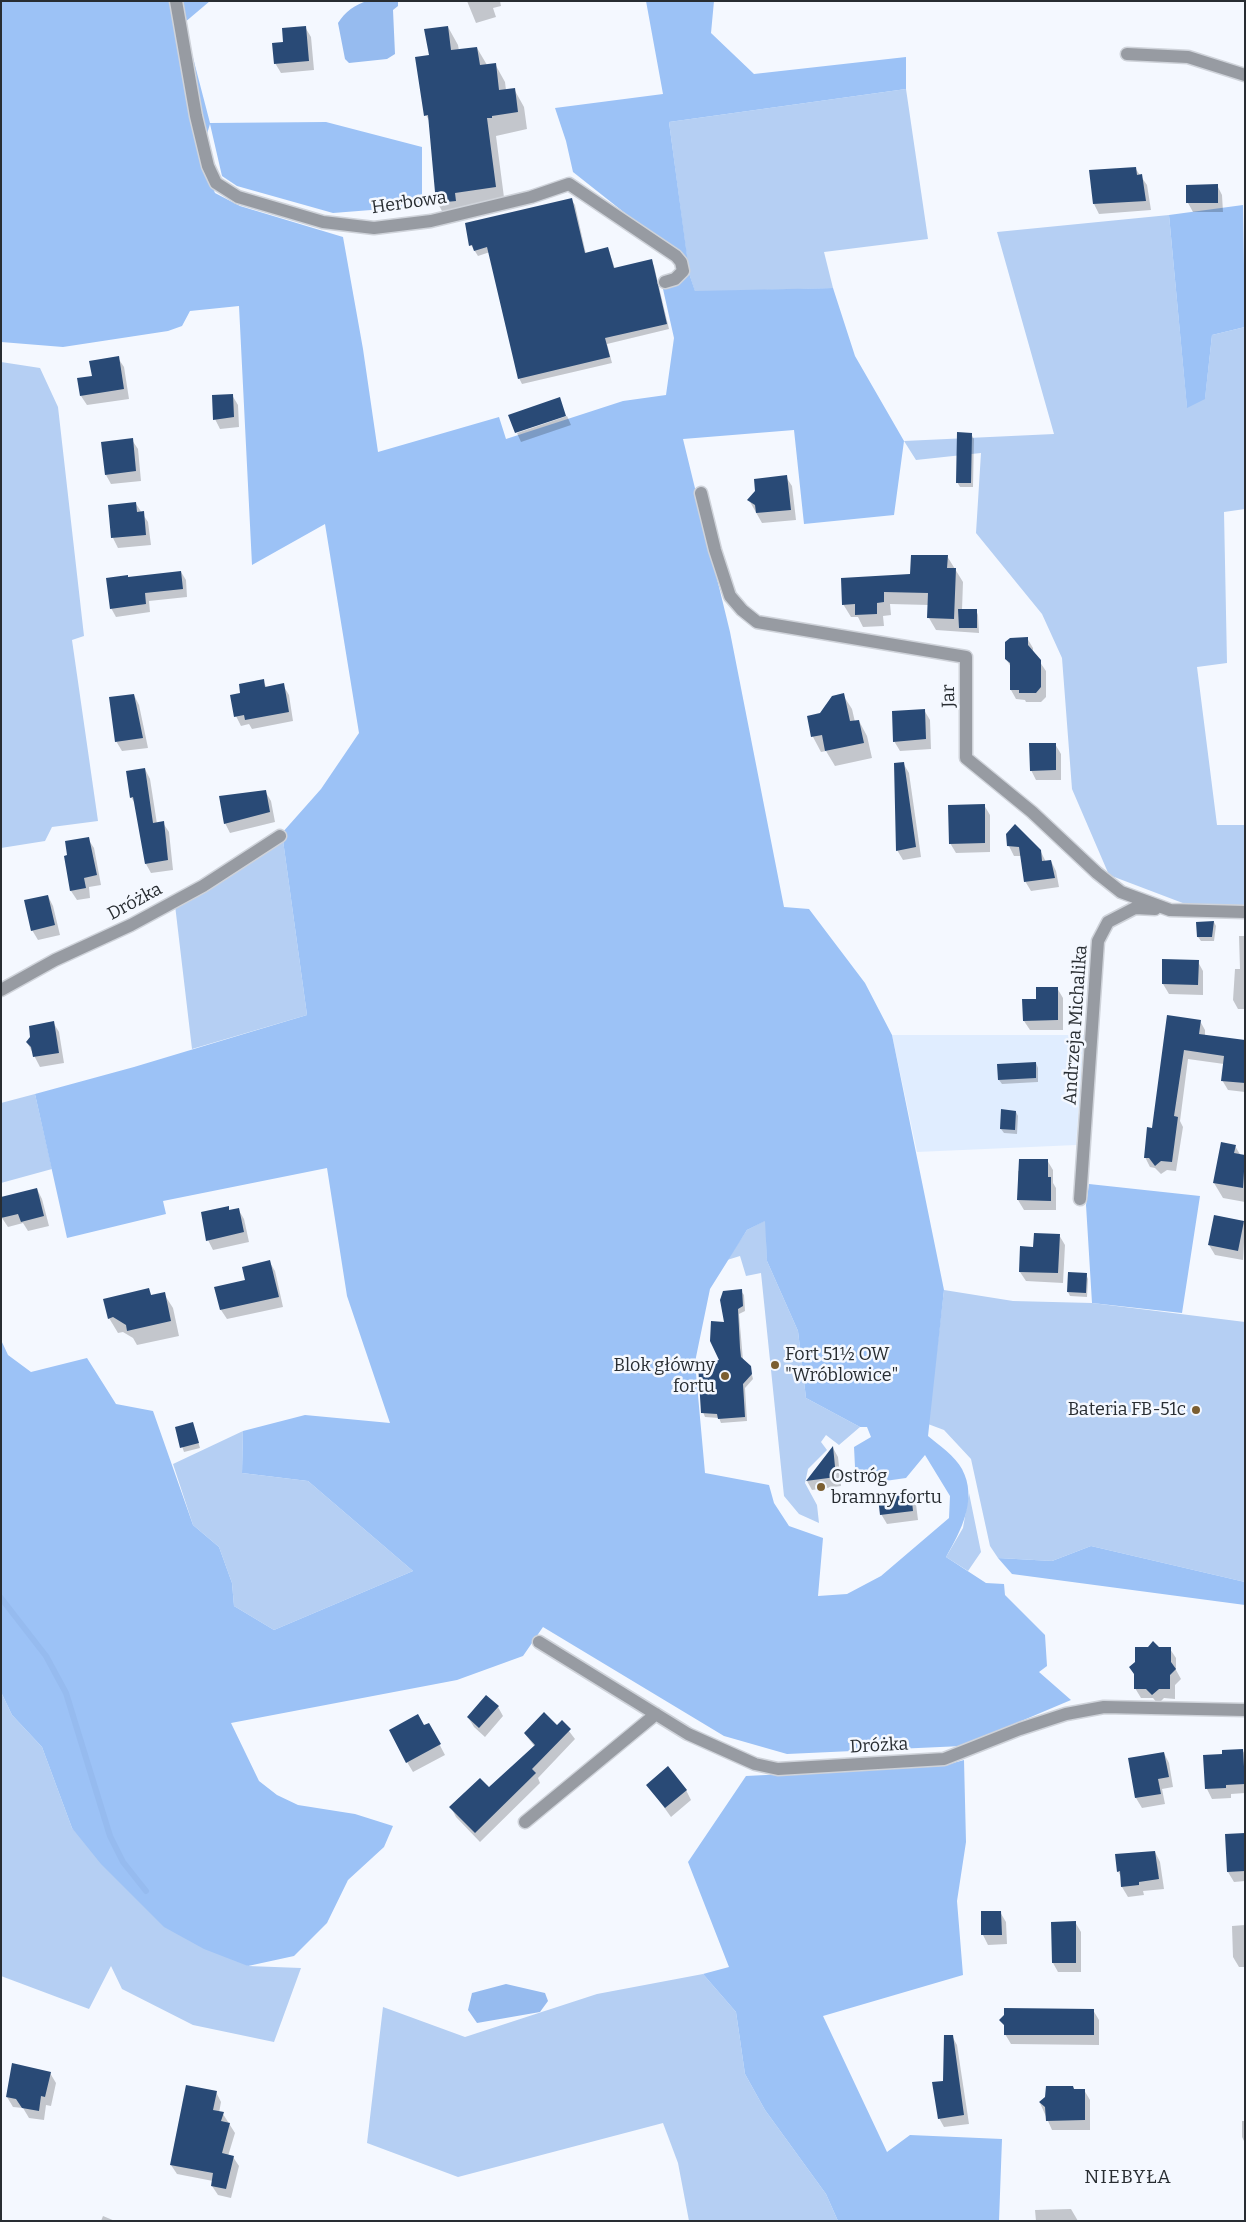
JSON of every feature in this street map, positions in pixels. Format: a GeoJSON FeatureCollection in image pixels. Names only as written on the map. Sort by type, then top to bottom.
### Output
{"type":"FeatureCollection","features":[{"type":"Feature","properties":{"kind":"street","name":"Herbowa"},"geometry":{"type":"LineString","coordinates":[[176,1],[196,116],[208,166],[216,183],[238,197],[324,222],[374,228],[431,221],[531,197],[569,184],[676,256],[681,262],[682,271],[675,279],[665,282]]}},
{"type":"Feature","properties":{"kind":"street"},"geometry":{"type":"LineString","coordinates":[[1127,54],[1188,57],[1245,75]]}},
{"type":"Feature","properties":{"kind":"street","name":"Jar"},"geometry":{"type":"LineString","coordinates":[[701,493],[715,550],[730,596],[742,610],[757,622],[966,657],[966,758],[1032,812],[1097,873],[1121,892],[1170,910],[1245,912]]}},
{"type":"Feature","properties":{"kind":"street","name":"Dróżka"},"geometry":{"type":"LineString","coordinates":[[1,990],[55,960],[131,925],[203,886],[280,836]]}},
{"type":"Feature","properties":{"kind":"street","name":"Andrzeja Michalika"},"geometry":{"type":"LineString","coordinates":[[1080,1199],[1098,941],[1108,922],[1135,908],[1170,910]]}},
{"type":"Feature","properties":{"kind":"street","name":"Dróżka"},"geometry":{"type":"LineString","coordinates":[[539,1642],[697,1738],[755,1764],[778,1769],[944,1759],[1047,1720],[1066,1714],[1104,1707],[1245,1710]]}},
{"type":"Feature","properties":{"kind":"street"},"geometry":{"type":"LineString","coordinates":[[525,1822],[656,1714]]}},
{"type":"Feature","properties":{"kind":"shaded area"},"geometry":{"type":"Polygon","coordinates":[[[1,1],[210,1],[184,23],[210,123],[326,122],[422,147],[422,206],[333,213],[237,186],[222,176],[210,124],[200,157],[215,193],[240,206],[343,237],[363,349],[378,452],[499,417],[506,439],[623,401],[666,395],[674,338],[663,289],[689,273],[695,291],[833,288],[855,356],[904,441],[894,515],[804,524],[794,430],[683,439],[730,632],[784,907],[809,909],[865,983],[892,1035],[944,1290],[928,1436],[959,1464],[967,1480],[968,1503],[966,1515],[946,1557],[986,1583],[1004,1584],[1005,1595],[1045,1635],[1047,1666],[1039,1672],[1071,1700],[962,1746],[787,1754],[724,1736],[543,1627],[523,1656],[457,1680],[231,1723],[259,1781],[277,1795],[298,1805],[355,1814],[393,1826],[384,1847],[348,1880],[327,1923],[294,1956],[248,1966],[204,1949],[164,1927],[101,1864],[72,1828],[42,1747],[12,1715],[1,1692],[1,1340],[8,1355],[31,1372],[87,1358],[116,1404],[153,1411],[193,1525],[219,1547],[232,1583],[234,1606],[274,1630],[413,1571],[308,1481],[242,1473],[243,1431],[305,1415],[390,1423],[347,1296],[327,1168],[163,1201],[166,1214],[67,1238],[35,1094],[134,1067],[307,1015],[282,833],[321,789],[359,733],[325,524],[252,565],[239,306],[190,311],[182,326],[168,331],[63,347],[1,342],[1,1]],[[765,1221],[747,1230],[710,1289],[695,1362],[705,1473],[769,1485],[774,1503],[789,1526],[823,1538],[818,1596],[847,1594],[881,1576],[949,1518],[950,1496],[925,1455],[906,1478],[878,1482],[861,1479],[855,1467],[854,1447],[871,1437],[867,1427],[860,1427],[806,1398],[798,1331],[767,1261],[765,1221]]]}},
{"type":"Feature","properties":{"kind":"shaded area"},"geometry":{"type":"Polygon","coordinates":[[[368,1],[398,1],[398,6],[393,10],[395,54],[387,59],[349,63],[345,59],[338,23],[351,9],[368,1]]]}},
{"type":"Feature","properties":{"kind":"shaded area"},"geometry":{"type":"Polygon","coordinates":[[[646,1],[714,1],[711,33],[754,74],[906,57],[906,89],[669,122],[688,263],[573,172],[566,141],[555,108],[663,94],[646,1]]]}},
{"type":"Feature","properties":{"kind":"shaded area"},"geometry":{"type":"Polygon","coordinates":[[[906,89],[928,239],[824,252],[833,288],[695,292],[689,273],[669,122],[906,89]]]}},
{"type":"Feature","properties":{"kind":"shaded area"},"geometry":{"type":"Polygon","coordinates":[[[1243,205],[1245,327],[1212,335],[1205,399],[1187,408],[1169,215],[1243,205]]]}},
{"type":"Feature","properties":{"kind":"shaded area"},"geometry":{"type":"Polygon","coordinates":[[[1169,215],[1187,407],[1205,398],[1212,335],[1245,327],[1245,509],[1224,512],[1227,663],[1197,667],[1217,825],[1245,825],[1245,906],[1188,905],[1109,875],[1072,789],[1062,658],[1042,614],[976,533],[981,453],[916,460],[904,441],[1054,434],[997,232],[1169,215]]]}},
{"type":"Feature","properties":{"kind":"shaded area"},"geometry":{"type":"Polygon","coordinates":[[[1,362],[40,368],[58,407],[84,636],[72,640],[98,821],[52,827],[45,841],[1,848],[1,362]]]}},
{"type":"Feature","properties":{"kind":"shaded area"},"geometry":{"type":"Polygon","coordinates":[[[283,840],[307,1015],[192,1049],[175,905],[283,840]]]}},
{"type":"Feature","properties":{"kind":"shaded area"},"geometry":{"type":"Polygon","coordinates":[[[892,1035],[1084,1035],[1076,1145],[917,1152],[892,1035]]]}},
{"type":"Feature","properties":{"kind":"shaded area"},"geometry":{"type":"Polygon","coordinates":[[[35,1094],[52,1169],[1,1183],[1,1103],[35,1094]]]}},
{"type":"Feature","properties":{"kind":"shaded area"},"geometry":{"type":"Polygon","coordinates":[[[1089,1184],[1200,1196],[1182,1313],[1092,1303],[1086,1205],[1089,1184]]]}},
{"type":"Feature","properties":{"kind":"shaded area"},"geometry":{"type":"Polygon","coordinates":[[[766,1220],[767,1261],[798,1331],[806,1398],[860,1427],[839,1445],[826,1435],[821,1442],[827,1450],[808,1469],[805,1483],[817,1505],[819,1523],[799,1514],[784,1496],[761,1273],[746,1276],[740,1256],[727,1260],[747,1230],[766,1220]]]}},
{"type":"Feature","properties":{"kind":"shaded area"},"geometry":{"type":"Polygon","coordinates":[[[944,1290],[1013,1301],[1092,1303],[1245,1322],[1245,1582],[1091,1546],[1052,1561],[998,1558],[990,1546],[971,1459],[944,1430],[928,1424],[944,1290]]]}},
{"type":"Feature","properties":{"kind":"shaded area"},"geometry":{"type":"Polygon","coordinates":[[[243,1431],[242,1473],[308,1481],[413,1571],[274,1630],[234,1606],[232,1583],[219,1547],[193,1525],[173,1464],[243,1431]]]}},
{"type":"Feature","properties":{"kind":"shaded area"},"geometry":{"type":"Polygon","coordinates":[[[969,1493],[981,1552],[968,1571],[946,1557],[963,1528],[969,1493]]]}},
{"type":"Feature","properties":{"kind":"shaded area"},"geometry":{"type":"Polygon","coordinates":[[[1091,1546],[1245,1582],[1245,1605],[1012,1574],[998,1558],[1052,1561],[1091,1546]]]}},
{"type":"Feature","properties":{"kind":"shaded area"},"geometry":{"type":"Polygon","coordinates":[[[1,1692],[12,1715],[42,1747],[72,1828],[248,1966],[301,1968],[274,2042],[193,2025],[122,1989],[111,1966],[89,2009],[1,1976],[1,1692]]]}},
{"type":"Feature","properties":{"kind":"shaded area"},"geometry":{"type":"Polygon","coordinates":[[[964,1760],[966,1842],[957,1901],[963,1975],[823,2016],[887,2152],[910,2135],[1002,2139],[999,2221],[838,2221],[826,2194],[765,2110],[745,2074],[736,2012],[703,1974],[729,1967],[688,1862],[746,1776],[942,1766],[964,1760]]]}},
{"type":"Feature","properties":{"kind":"shaded area"},"geometry":{"type":"Polygon","coordinates":[[[703,1974],[736,2012],[745,2074],[765,2110],[826,2194],[838,2221],[689,2221],[678,2163],[663,2123],[458,2177],[367,2143],[383,2007],[465,2037],[597,1994],[703,1974]]]}},
{"type":"Feature","properties":{"kind":"shaded area"},"geometry":{"type":"Polygon","coordinates":[[[506,1984],[545,1993],[548,2001],[540,2012],[477,2023],[468,2010],[472,1993],[506,1984]]]}},
{"type":"Feature","properties":{"kind":"building"},"geometry":{"type":"Polygon","coordinates":[[[306,26],[309,61],[274,64],[272,43],[283,42],[282,28],[306,26]]]}},
{"type":"Feature","properties":{"kind":"building"},"geometry":{"type":"Polygon","coordinates":[[[448,26],[451,50],[477,47],[480,65],[496,63],[499,90],[515,88],[518,112],[487,118],[496,187],[455,193],[456,201],[436,203],[428,115],[424,116],[415,57],[429,55],[424,29],[448,26]]]}},
{"type":"Feature","properties":{"kind":"building"},"geometry":{"type":"Polygon","coordinates":[[[1136,167],[1137,175],[1142,174],[1146,201],[1093,204],[1089,170],[1136,167]]]}},
{"type":"Feature","properties":{"kind":"building"},"geometry":{"type":"Polygon","coordinates":[[[1218,184],[1218,203],[1186,203],[1186,185],[1218,184]]]}},
{"type":"Feature","properties":{"kind":"building"},"geometry":{"type":"Polygon","coordinates":[[[572,198],[585,253],[608,247],[614,268],[652,259],[667,324],[605,338],[610,357],[518,379],[487,247],[474,251],[472,245],[469,246],[465,223],[572,198]]]}},
{"type":"Feature","properties":{"kind":"building"},"geometry":{"type":"Polygon","coordinates":[[[119,356],[124,389],[80,396],[77,378],[92,376],[89,361],[119,356]]]}},
{"type":"Feature","properties":{"kind":"building"},"geometry":{"type":"Polygon","coordinates":[[[233,394],[234,417],[213,420],[212,395],[233,394]]]}},
{"type":"Feature","properties":{"kind":"building"},"geometry":{"type":"Polygon","coordinates":[[[560,397],[566,416],[515,433],[508,415],[560,397]]]}},
{"type":"Feature","properties":{"kind":"building"},"geometry":{"type":"Polygon","coordinates":[[[957,432],[972,433],[971,483],[956,483],[957,432]]]}},
{"type":"Feature","properties":{"kind":"building"},"geometry":{"type":"Polygon","coordinates":[[[133,438],[136,471],[105,475],[101,442],[133,438]]]}},
{"type":"Feature","properties":{"kind":"building"},"geometry":{"type":"Polygon","coordinates":[[[787,475],[791,510],[756,513],[755,505],[747,500],[755,491],[754,479],[787,475]]]}},
{"type":"Feature","properties":{"kind":"building"},"geometry":{"type":"Polygon","coordinates":[[[136,502],[137,512],[144,511],[146,535],[111,538],[108,505],[136,502]]]}},
{"type":"Feature","properties":{"kind":"building"},"geometry":{"type":"Polygon","coordinates":[[[911,555],[948,555],[947,568],[956,568],[954,619],[927,618],[928,593],[884,592],[884,602],[877,603],[877,614],[855,615],[855,604],[842,605],[841,578],[910,574],[911,555]]]}},
{"type":"Feature","properties":{"kind":"building"},"geometry":{"type":"Polygon","coordinates":[[[181,571],[183,589],[145,593],[146,604],[110,609],[106,578],[181,571]]]}},
{"type":"Feature","properties":{"kind":"building"},"geometry":{"type":"Polygon","coordinates":[[[958,609],[977,609],[977,628],[959,628],[958,609]]]}},
{"type":"Feature","properties":{"kind":"building"},"geometry":{"type":"Polygon","coordinates":[[[1028,637],[1028,645],[1041,660],[1041,687],[1036,693],[1019,693],[1019,690],[1010,690],[1010,663],[1005,659],[1005,642],[1010,638],[1028,637]]]}},
{"type":"Feature","properties":{"kind":"building"},"geometry":{"type":"Polygon","coordinates":[[[264,679],[265,687],[284,683],[289,712],[245,720],[244,715],[234,717],[230,695],[240,693],[239,684],[264,679]]]}},
{"type":"Feature","properties":{"kind":"building"},"geometry":{"type":"Polygon","coordinates":[[[844,693],[850,721],[859,720],[864,743],[825,751],[822,735],[811,737],[807,716],[820,713],[832,696],[844,693]]]}},
{"type":"Feature","properties":{"kind":"building"},"geometry":{"type":"Polygon","coordinates":[[[134,694],[143,738],[115,742],[109,697],[134,694]]]}},
{"type":"Feature","properties":{"kind":"building"},"geometry":{"type":"Polygon","coordinates":[[[925,709],[926,739],[893,742],[892,711],[925,709]]]}},
{"type":"Feature","properties":{"kind":"building"},"geometry":{"type":"Polygon","coordinates":[[[1029,743],[1056,743],[1056,770],[1030,771],[1029,743]]]}},
{"type":"Feature","properties":{"kind":"building"},"geometry":{"type":"Polygon","coordinates":[[[904,762],[916,847],[896,851],[894,763],[904,762]]]}},
{"type":"Feature","properties":{"kind":"building"},"geometry":{"type":"Polygon","coordinates":[[[145,768],[153,823],[164,821],[168,860],[145,864],[133,797],[130,798],[126,771],[145,768]]]}},
{"type":"Feature","properties":{"kind":"building"},"geometry":{"type":"Polygon","coordinates":[[[266,790],[270,812],[224,824],[219,796],[266,790]]]}},
{"type":"Feature","properties":{"kind":"building"},"geometry":{"type":"Polygon","coordinates":[[[985,804],[985,843],[949,844],[948,805],[985,804]]]}},
{"type":"Feature","properties":{"kind":"building"},"geometry":{"type":"Polygon","coordinates":[[[1015,824],[1041,850],[1042,861],[1051,860],[1055,878],[1024,882],[1019,847],[1007,846],[1006,834],[1015,824]]]}},
{"type":"Feature","properties":{"kind":"building"},"geometry":{"type":"Polygon","coordinates":[[[89,837],[97,875],[84,878],[86,888],[70,891],[64,856],[67,855],[65,841],[89,837]]]}},
{"type":"Feature","properties":{"kind":"building"},"geometry":{"type":"Polygon","coordinates":[[[48,895],[55,925],[31,931],[24,900],[48,895]]]}},
{"type":"Feature","properties":{"kind":"building"},"geometry":{"type":"Polygon","coordinates":[[[1214,921],[1212,937],[1197,937],[1196,922],[1214,921]]]}},
{"type":"Feature","properties":{"kind":"building"},"geometry":{"type":"Polygon","coordinates":[[[1162,959],[1199,960],[1198,985],[1162,984],[1162,959]]]}},
{"type":"Feature","properties":{"kind":"building"},"geometry":{"type":"Polygon","coordinates":[[[1036,987],[1058,987],[1058,1020],[1023,1021],[1022,999],[1036,999],[1036,987]]]}},
{"type":"Feature","properties":{"kind":"building"},"geometry":{"type":"Polygon","coordinates":[[[1167,1015],[1201,1020],[1199,1034],[1245,1040],[1245,1083],[1221,1081],[1224,1056],[1184,1050],[1174,1116],[1178,1117],[1172,1162],[1161,1161],[1155,1166],[1149,1158],[1144,1158],[1147,1127],[1152,1128],[1167,1015]]]}},
{"type":"Feature","properties":{"kind":"building"},"geometry":{"type":"Polygon","coordinates":[[[54,1021],[59,1053],[33,1057],[31,1047],[26,1042],[30,1037],[29,1026],[54,1021]]]}},
{"type":"Feature","properties":{"kind":"building"},"geometry":{"type":"Polygon","coordinates":[[[1036,1062],[1036,1078],[998,1080],[997,1064],[1036,1062]]]}},
{"type":"Feature","properties":{"kind":"building"},"geometry":{"type":"Polygon","coordinates":[[[1001,1109],[1016,1111],[1015,1130],[1000,1129],[1001,1109]]]}},
{"type":"Feature","properties":{"kind":"building"},"geometry":{"type":"Polygon","coordinates":[[[1221,1142],[1236,1145],[1234,1153],[1245,1155],[1243,1188],[1213,1183],[1221,1142]]]}},
{"type":"Feature","properties":{"kind":"building"},"geometry":{"type":"Polygon","coordinates":[[[1019,1159],[1048,1159],[1048,1177],[1051,1177],[1051,1201],[1017,1200],[1019,1159]]]}},
{"type":"Feature","properties":{"kind":"building"},"geometry":{"type":"Polygon","coordinates":[[[37,1188],[44,1216],[21,1222],[18,1214],[1,1218],[1,1197],[37,1188]]]}},
{"type":"Feature","properties":{"kind":"building"},"geometry":{"type":"Polygon","coordinates":[[[229,1206],[229,1210],[239,1208],[244,1232],[206,1241],[201,1212],[229,1206]]]}},
{"type":"Feature","properties":{"kind":"building"},"geometry":{"type":"Polygon","coordinates":[[[1214,1215],[1244,1221],[1238,1251],[1208,1245],[1214,1215]]]}},
{"type":"Feature","properties":{"kind":"building"},"geometry":{"type":"Polygon","coordinates":[[[1034,1233],[1060,1234],[1058,1273],[1019,1272],[1020,1246],[1033,1247],[1034,1233]]]}},
{"type":"Feature","properties":{"kind":"building"},"geometry":{"type":"Polygon","coordinates":[[[270,1260],[279,1297],[220,1310],[214,1287],[245,1280],[242,1267],[270,1260]]]}},
{"type":"Feature","properties":{"kind":"building"},"geometry":{"type":"Polygon","coordinates":[[[1068,1272],[1087,1273],[1086,1293],[1067,1292],[1068,1272]]]}},
{"type":"Feature","properties":{"kind":"building"},"geometry":{"type":"Polygon","coordinates":[[[149,1288],[151,1295],[165,1292],[171,1321],[127,1331],[126,1325],[113,1317],[108,1319],[103,1299],[149,1288]]]}},
{"type":"Feature","properties":{"kind":"building","name":"Blok główny fortu"},"geometry":{"type":"Polygon","coordinates":[[[742,1289],[743,1306],[738,1309],[741,1357],[751,1366],[752,1374],[743,1384],[745,1417],[718,1419],[717,1414],[701,1413],[698,1364],[719,1360],[710,1341],[711,1321],[724,1322],[720,1300],[723,1291],[742,1289]]]}},
{"type":"Feature","properties":{"kind":"building"},"geometry":{"type":"Polygon","coordinates":[[[193,1422],[199,1443],[180,1448],[175,1427],[193,1422]]]}},
{"type":"Feature","properties":{"kind":"building"},"geometry":{"type":"Polygon","coordinates":[[[833,1446],[836,1477],[806,1481],[833,1446]]]}},
{"type":"Feature","properties":{"kind":"building"},"geometry":{"type":"Polygon","coordinates":[[[911,1492],[913,1511],[880,1515],[878,1497],[911,1492]]]}},
{"type":"Feature","properties":{"kind":"building"},"geometry":{"type":"Polygon","coordinates":[[[1153,1641],[1159,1647],[1171,1647],[1171,1662],[1176,1669],[1170,1675],[1170,1689],[1159,1689],[1152,1695],[1146,1689],[1134,1689],[1134,1674],[1129,1667],[1135,1662],[1135,1647],[1148,1647],[1153,1641]]]}},
{"type":"Feature","properties":{"kind":"building"},"geometry":{"type":"Polygon","coordinates":[[[486,1695],[499,1706],[479,1728],[467,1717],[486,1695]]]}},
{"type":"Feature","properties":{"kind":"building"},"geometry":{"type":"Polygon","coordinates":[[[544,1712],[557,1725],[562,1720],[571,1729],[532,1769],[536,1773],[475,1833],[449,1807],[480,1778],[489,1787],[535,1745],[524,1733],[544,1712]]]}},
{"type":"Feature","properties":{"kind":"building"},"geometry":{"type":"Polygon","coordinates":[[[418,1714],[424,1725],[429,1723],[441,1744],[406,1763],[389,1730],[418,1714]]]}},
{"type":"Feature","properties":{"kind":"building"},"geometry":{"type":"Polygon","coordinates":[[[1243,1749],[1245,1784],[1226,1785],[1226,1788],[1205,1789],[1203,1755],[1222,1754],[1222,1750],[1243,1749]]]}},
{"type":"Feature","properties":{"kind":"building"},"geometry":{"type":"Polygon","coordinates":[[[1164,1752],[1169,1777],[1158,1779],[1161,1794],[1135,1798],[1128,1758],[1164,1752]]]}},
{"type":"Feature","properties":{"kind":"building"},"geometry":{"type":"Polygon","coordinates":[[[668,1766],[687,1790],[665,1808],[646,1785],[668,1766]]]}},
{"type":"Feature","properties":{"kind":"building"},"geometry":{"type":"Polygon","coordinates":[[[1245,1833],[1245,1871],[1227,1872],[1225,1834],[1245,1833]]]}},
{"type":"Feature","properties":{"kind":"building"},"geometry":{"type":"Polygon","coordinates":[[[1155,1851],[1159,1879],[1139,1882],[1139,1885],[1121,1887],[1120,1871],[1117,1872],[1115,1854],[1155,1851]]]}},
{"type":"Feature","properties":{"kind":"building"},"geometry":{"type":"Polygon","coordinates":[[[981,1911],[1001,1911],[1002,1935],[981,1935],[981,1911]]]}},
{"type":"Feature","properties":{"kind":"building"},"geometry":{"type":"Polygon","coordinates":[[[1076,1921],[1076,1963],[1052,1963],[1051,1922],[1076,1921]]]}},
{"type":"Feature","properties":{"kind":"building"},"geometry":{"type":"Polygon","coordinates":[[[1004,2008],[1094,2009],[1094,2035],[1004,2035],[1004,2025],[999,2020],[1004,2015],[1004,2008]]]}},
{"type":"Feature","properties":{"kind":"building"},"geometry":{"type":"Polygon","coordinates":[[[944,2035],[953,2035],[964,2115],[938,2119],[932,2082],[943,2081],[944,2035]]]}},
{"type":"Feature","properties":{"kind":"building"},"geometry":{"type":"Polygon","coordinates":[[[12,2063],[51,2072],[45,2097],[41,2096],[39,2111],[22,2108],[16,2099],[6,2097],[12,2063]]]}},
{"type":"Feature","properties":{"kind":"building"},"geometry":{"type":"Polygon","coordinates":[[[186,2085],[217,2091],[213,2110],[224,2112],[221,2121],[230,2123],[222,2153],[234,2156],[226,2189],[211,2186],[213,2173],[170,2165],[186,2085]]]}},
{"type":"Feature","properties":{"kind":"building"},"geometry":{"type":"Polygon","coordinates":[[[1046,2086],[1073,2086],[1074,2089],[1085,2089],[1085,2120],[1046,2121],[1045,2107],[1039,2102],[1045,2097],[1046,2086]]]}},
{"type":"Feature","properties":{"kind":"waterway"},"geometry":{"type":"LineString","coordinates":[[1,1598],[46,1656],[66,1693],[110,1836],[123,1862],[146,1891]]}},
{"type":"Feature","properties":{"kind":"place","name":"Fort 51½ OW \"Wróblowice\""},"geometry":{"type":"Point","coordinates":[775,1365]}},
{"type":"Feature","properties":{"kind":"place","name":"Blok główny fortu"},"geometry":{"type":"Point","coordinates":[725,1376]}},
{"type":"Feature","properties":{"kind":"place","name":"Bateria FB-51c"},"geometry":{"type":"Point","coordinates":[1196,1410]}},
{"type":"Feature","properties":{"kind":"place","name":"Ostróg bramny fortu"},"geometry":{"type":"Point","coordinates":[821,1487]}},
{"type":"Feature","properties":{"kind":"district","name":"NIEBYŁA"},"geometry":{"type":"Point","coordinates":[1128,2178]}}]}
